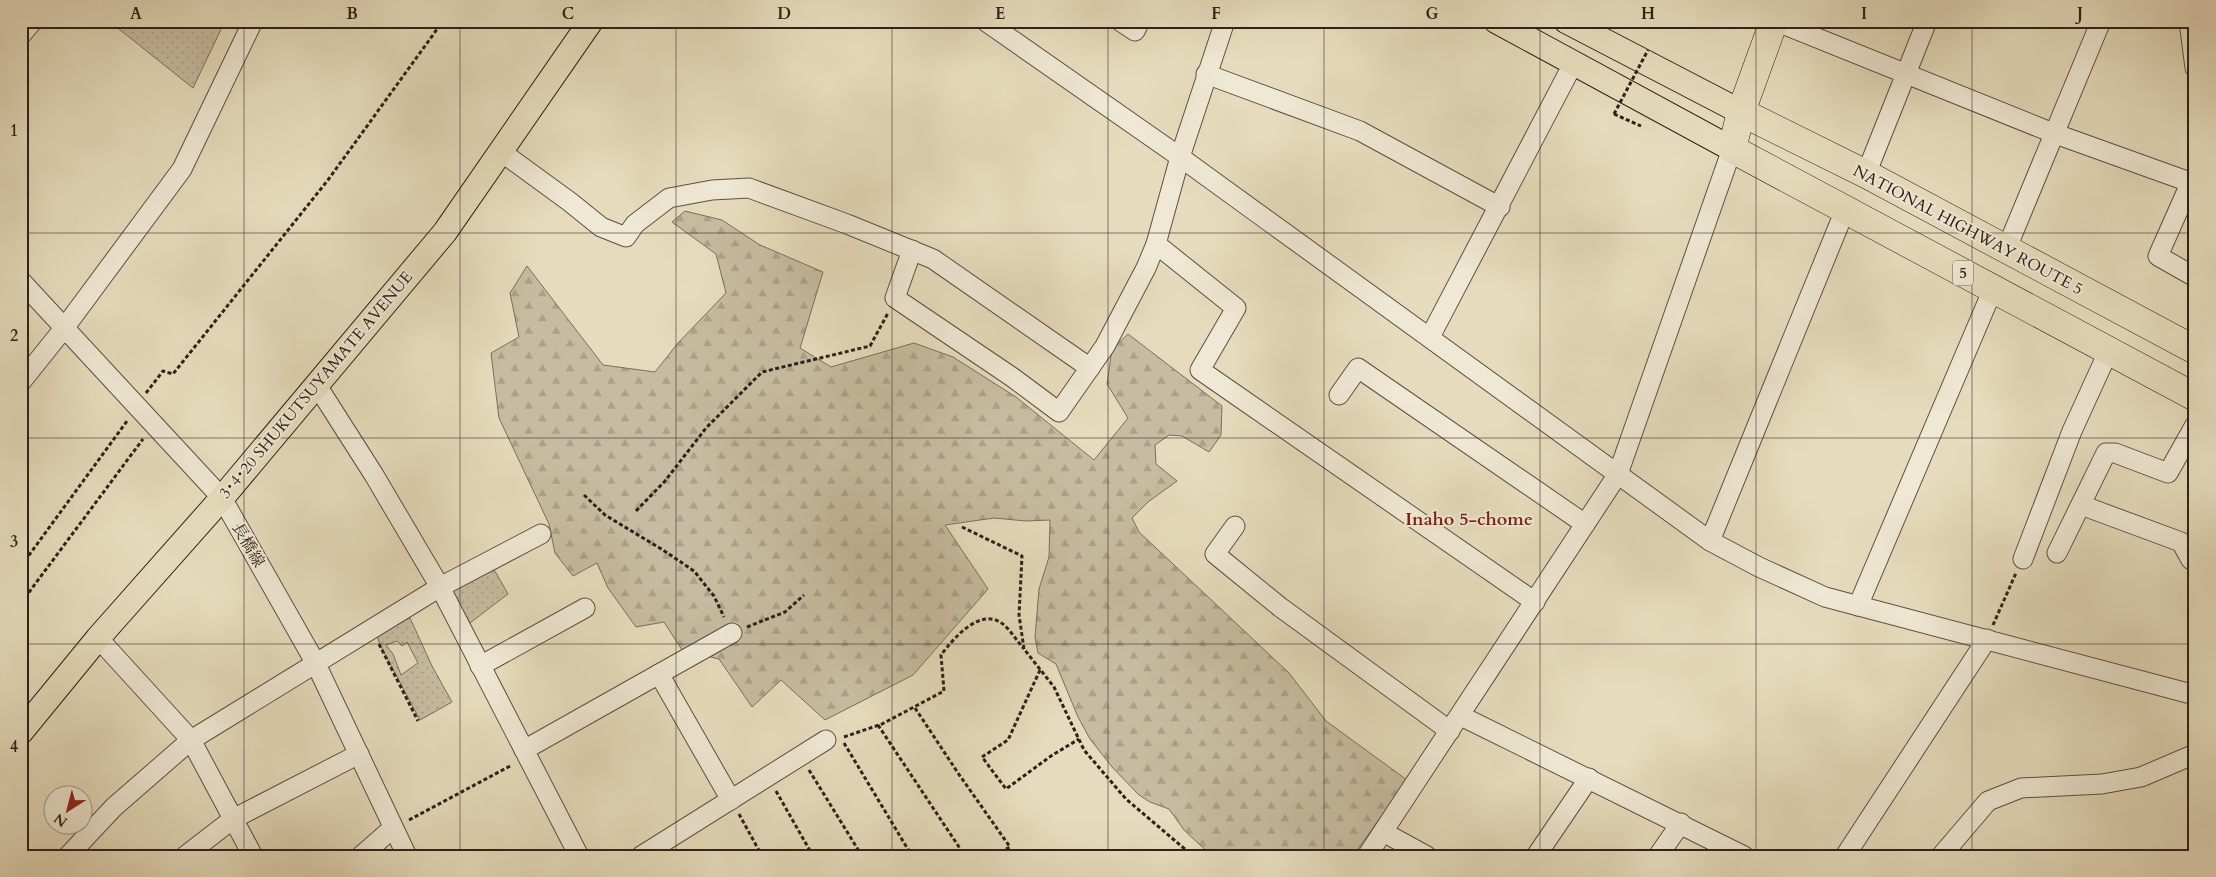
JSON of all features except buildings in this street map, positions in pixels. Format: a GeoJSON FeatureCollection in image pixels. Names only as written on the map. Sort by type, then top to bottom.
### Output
{"type":"FeatureCollection","features":[{"type":"Feature","properties":{"kind":"highway"},"geometry":{"type":"LineString","coordinates":[[1732,148],[1741,112],[1774,21]]}},
{"type":"Feature","properties":{"kind":"highway","name":"NATIONAL HIGHWAY ROUTE 5"},"geometry":{"type":"LineString","coordinates":[[1741,112],[1866,174],[2195,350]]}},
{"type":"Feature","properties":{"kind":"highway","name":"5"},"geometry":{"type":"LineString","coordinates":[[1732,148],[2195,397]]}},
{"type":"Feature","properties":{"kind":"main road","name":"3･4･20 SHUKUTSUYAMATE AVENUE"},"geometry":{"type":"LineString","coordinates":[[21,732],[98,638],[222,498],[445,232],[590,21]]}},
{"type":"Feature","properties":{"kind":"main road"},"geometry":{"type":"LineString","coordinates":[[1496,21],[1732,148]]}},
{"type":"Feature","properties":{"kind":"main road"},"geometry":{"type":"LineString","coordinates":[[1566,21],[1590,27],[1741,112]]}},
{"type":"Feature","properties":{"kind":"street"},"geometry":{"type":"LineString","coordinates":[[21,35],[33,21]]}},
{"type":"Feature","properties":{"kind":"street"},"geometry":{"type":"LineString","coordinates":[[21,382],[65,327],[182,169],[253,21]]}},
{"type":"Feature","properties":{"kind":"street"},"geometry":{"type":"LineString","coordinates":[[985,21],[1180,157],[1710,541],[1759,567],[1825,597],[2195,695]]}},
{"type":"Feature","properties":{"kind":"street"},"geometry":{"type":"LineString","coordinates":[[1120,21],[1135,31],[1140,21]]}},
{"type":"Feature","properties":{"kind":"street"},"geometry":{"type":"LineString","coordinates":[[912,250],[895,298],[1012,377],[1059,412],[1110,337],[1146,268],[1156,244],[1180,157],[1225,21]]}},
{"type":"Feature","properties":{"kind":"street"},"geometry":{"type":"LineString","coordinates":[[1774,21],[2053,133],[2192,184],[2158,256],[2195,277]]}},
{"type":"Feature","properties":{"kind":"street"},"geometry":{"type":"LineString","coordinates":[[1866,174],[1926,21]]}},
{"type":"Feature","properties":{"kind":"street"},"geometry":{"type":"LineString","coordinates":[[2006,250],[2101,21]]}},
{"type":"Feature","properties":{"kind":"street"},"geometry":{"type":"LineString","coordinates":[[2189,21],[2195,68]]}},
{"type":"Feature","properties":{"kind":"street"},"geometry":{"type":"LineString","coordinates":[[1430,337],[1574,62]]}},
{"type":"Feature","properties":{"kind":"street"},"geometry":{"type":"LineString","coordinates":[[1206,74],[1360,132],[1500,206]]}},
{"type":"Feature","properties":{"kind":"street"},"geometry":{"type":"LineString","coordinates":[[1368,856],[1618,474],[1732,148]]}},
{"type":"Feature","properties":{"kind":"street"},"geometry":{"type":"LineString","coordinates":[[500,151],[601,227],[626,237],[635,224],[669,198],[712,190],[749,188],[933,258],[1090,368]]}},
{"type":"Feature","properties":{"kind":"street"},"geometry":{"type":"LineString","coordinates":[[1710,541],[1845,210]]}},
{"type":"Feature","properties":{"kind":"street"},"geometry":{"type":"LineString","coordinates":[[1156,244],[1236,308],[1200,370],[1535,602]]}},
{"type":"Feature","properties":{"kind":"street","name":"長橋線"},"geometry":{"type":"LineString","coordinates":[[21,281],[222,498],[315,662],[407,856]]}},
{"type":"Feature","properties":{"kind":"street"},"geometry":{"type":"LineString","coordinates":[[1858,606],[1993,289]]}},
{"type":"Feature","properties":{"kind":"street"},"geometry":{"type":"LineString","coordinates":[[2023,559],[2072,431],[2109,350]]}},
{"type":"Feature","properties":{"kind":"street"},"geometry":{"type":"LineString","coordinates":[[1339,395],[1358,368],[1585,524]]}},
{"type":"Feature","properties":{"kind":"street"},"geometry":{"type":"LineString","coordinates":[[316,384],[374,474],[440,587],[579,856]]}},
{"type":"Feature","properties":{"kind":"street"},"geometry":{"type":"LineString","coordinates":[[2057,553],[2106,453],[2115,453],[2168,473],[2195,425]]}},
{"type":"Feature","properties":{"kind":"street"},"geometry":{"type":"LineString","coordinates":[[2080,505],[2181,542],[2191,560]]}},
{"type":"Feature","properties":{"kind":"street"},"geometry":{"type":"LineString","coordinates":[[1235,526],[1215,554],[1280,608],[1450,731]]}},
{"type":"Feature","properties":{"kind":"street"},"geometry":{"type":"LineString","coordinates":[[68,856],[114,807],[191,740],[315,662],[440,587],[541,534]]}},
{"type":"Feature","properties":{"kind":"street"},"geometry":{"type":"LineString","coordinates":[[480,666],[585,608]]}},
{"type":"Feature","properties":{"kind":"street"},"geometry":{"type":"LineString","coordinates":[[526,753],[732,633]]}},
{"type":"Feature","properties":{"kind":"street"},"geometry":{"type":"LineString","coordinates":[[98,638],[191,740],[253,856]]}},
{"type":"Feature","properties":{"kind":"street"},"geometry":{"type":"LineString","coordinates":[[1845,856],[1987,639]]}},
{"type":"Feature","properties":{"kind":"street"},"geometry":{"type":"LineString","coordinates":[[660,674],[731,800]]}},
{"type":"Feature","properties":{"kind":"street"},"geometry":{"type":"LineString","coordinates":[[1461,716],[1681,823],[1744,856]]}},
{"type":"Feature","properties":{"kind":"street"},"geometry":{"type":"LineString","coordinates":[[641,856],[667,850],[731,800],[826,740]]}},
{"type":"Feature","properties":{"kind":"street"},"geometry":{"type":"LineString","coordinates":[[185,856],[233,819],[359,754]]}},
{"type":"Feature","properties":{"kind":"street"},"geometry":{"type":"LineString","coordinates":[[1941,856],[1988,800],[2020,788],[2102,784],[2141,777],[2195,754]]}},
{"type":"Feature","properties":{"kind":"street"},"geometry":{"type":"LineString","coordinates":[[1536,856],[1589,778]]}},
{"type":"Feature","properties":{"kind":"street"},"geometry":{"type":"LineString","coordinates":[[1658,856],[1681,823]]}},
{"type":"Feature","properties":{"kind":"street"},"geometry":{"type":"LineString","coordinates":[[361,856],[393,828]]}},
{"type":"Feature","properties":{"kind":"street"},"geometry":{"type":"LineString","coordinates":[[1383,832],[1426,856]]}},
{"type":"Feature","properties":{"kind":"path"},"geometry":{"type":"LineString","coordinates":[[147,391],[163,371],[173,374],[328,180],[443,21]]}},
{"type":"Feature","properties":{"kind":"path"},"geometry":{"type":"LineString","coordinates":[[1641,126],[1614,114],[1648,50]]}},
{"type":"Feature","properties":{"kind":"path"},"geometry":{"type":"LineString","coordinates":[[636,511],[665,481],[706,428],[762,372],[870,346],[895,298]]}},
{"type":"Feature","properties":{"kind":"path"},"geometry":{"type":"LineString","coordinates":[[21,566],[127,422]]}},
{"type":"Feature","properties":{"kind":"path"},"geometry":{"type":"LineString","coordinates":[[21,603],[154,424]]}},
{"type":"Feature","properties":{"kind":"path"},"geometry":{"type":"LineString","coordinates":[[584,495],[605,516],[694,571],[714,596],[732,633],[785,612],[804,595]]}},
{"type":"Feature","properties":{"kind":"path"},"geometry":{"type":"LineString","coordinates":[[962,527],[1022,556],[1019,615],[1024,649]]}},
{"type":"Feature","properties":{"kind":"path"},"geometry":{"type":"LineString","coordinates":[[1987,639],[2023,559]]}},
{"type":"Feature","properties":{"kind":"path"},"geometry":{"type":"LineString","coordinates":[[912,856],[840,738],[878,725],[915,708],[944,691],[941,655],[961,632],[974,623],[988,619],[1003,624],[1054,687],[1084,750],[1126,799],[1193,856]]}},
{"type":"Feature","properties":{"kind":"path"},"geometry":{"type":"LineString","coordinates":[[371,629],[418,721]]}},
{"type":"Feature","properties":{"kind":"path"},"geometry":{"type":"LineString","coordinates":[[1040,670],[1008,740],[982,757],[1006,789],[1051,756],[1079,739]]}},
{"type":"Feature","properties":{"kind":"path"},"geometry":{"type":"LineString","coordinates":[[915,708],[1010,847],[992,856]]}},
{"type":"Feature","properties":{"kind":"path"},"geometry":{"type":"LineString","coordinates":[[878,725],[965,856]]}},
{"type":"Feature","properties":{"kind":"path"},"geometry":{"type":"LineString","coordinates":[[393,828],[526,753]]}},
{"type":"Feature","properties":{"kind":"path"},"geometry":{"type":"LineString","coordinates":[[801,756],[862,856]]}},
{"type":"Feature","properties":{"kind":"path"},"geometry":{"type":"LineString","coordinates":[[768,777],[814,856]]}},
{"type":"Feature","properties":{"kind":"path"},"geometry":{"type":"LineString","coordinates":[[731,800],[762,856]]}},
{"type":"Feature","properties":{"kind":"green space"},"geometry":{"type":"Polygon","coordinates":[[[109,21],[225,21],[193,88],[109,21]]]}},
{"type":"Feature","properties":{"kind":"green space"},"geometry":{"type":"Polygon","coordinates":[[[685,211],[722,220],[760,245],[823,272],[800,348],[831,367],[914,343],[953,357],[1016,397],[1094,460],[1128,418],[1107,384],[1112,349],[1128,334],[1222,406],[1221,435],[1209,452],[1182,436],[1169,435],[1155,445],[1156,464],[1177,481],[1148,502],[1132,518],[1139,532],[1289,673],[1326,721],[1407,780],[1353,856],[1212,856],[1184,830],[1169,809],[1150,802],[1139,795],[1112,767],[1090,739],[1078,717],[1056,664],[1038,653],[1035,637],[1039,589],[1049,557],[1050,520],[1026,521],[994,518],[945,525],[988,589],[913,675],[825,720],[781,680],[752,707],[719,659],[682,650],[664,622],[636,627],[608,588],[597,563],[573,576],[555,553],[549,524],[499,418],[491,353],[519,337],[510,293],[527,266],[603,365],[655,372],[678,343],[726,293],[716,254],[672,222],[685,211]]]}},
{"type":"Feature","properties":{"kind":"green space"},"geometry":{"type":"Polygon","coordinates":[[[492,566],[508,594],[470,623],[449,588],[492,566]]]}},
{"type":"Feature","properties":{"kind":"green space"},"geometry":{"type":"Polygon","coordinates":[[[410,618],[432,666],[452,702],[420,720],[380,645],[376,632],[410,618]],[[397,641],[386,645],[393,654],[401,675],[418,663],[407,642],[402,646],[397,641]]]}},
{"type":"Feature","properties":{"kind":"district","name":"Inaho 5-chome"},"geometry":{"type":"Point","coordinates":[1469,519]}}]}
